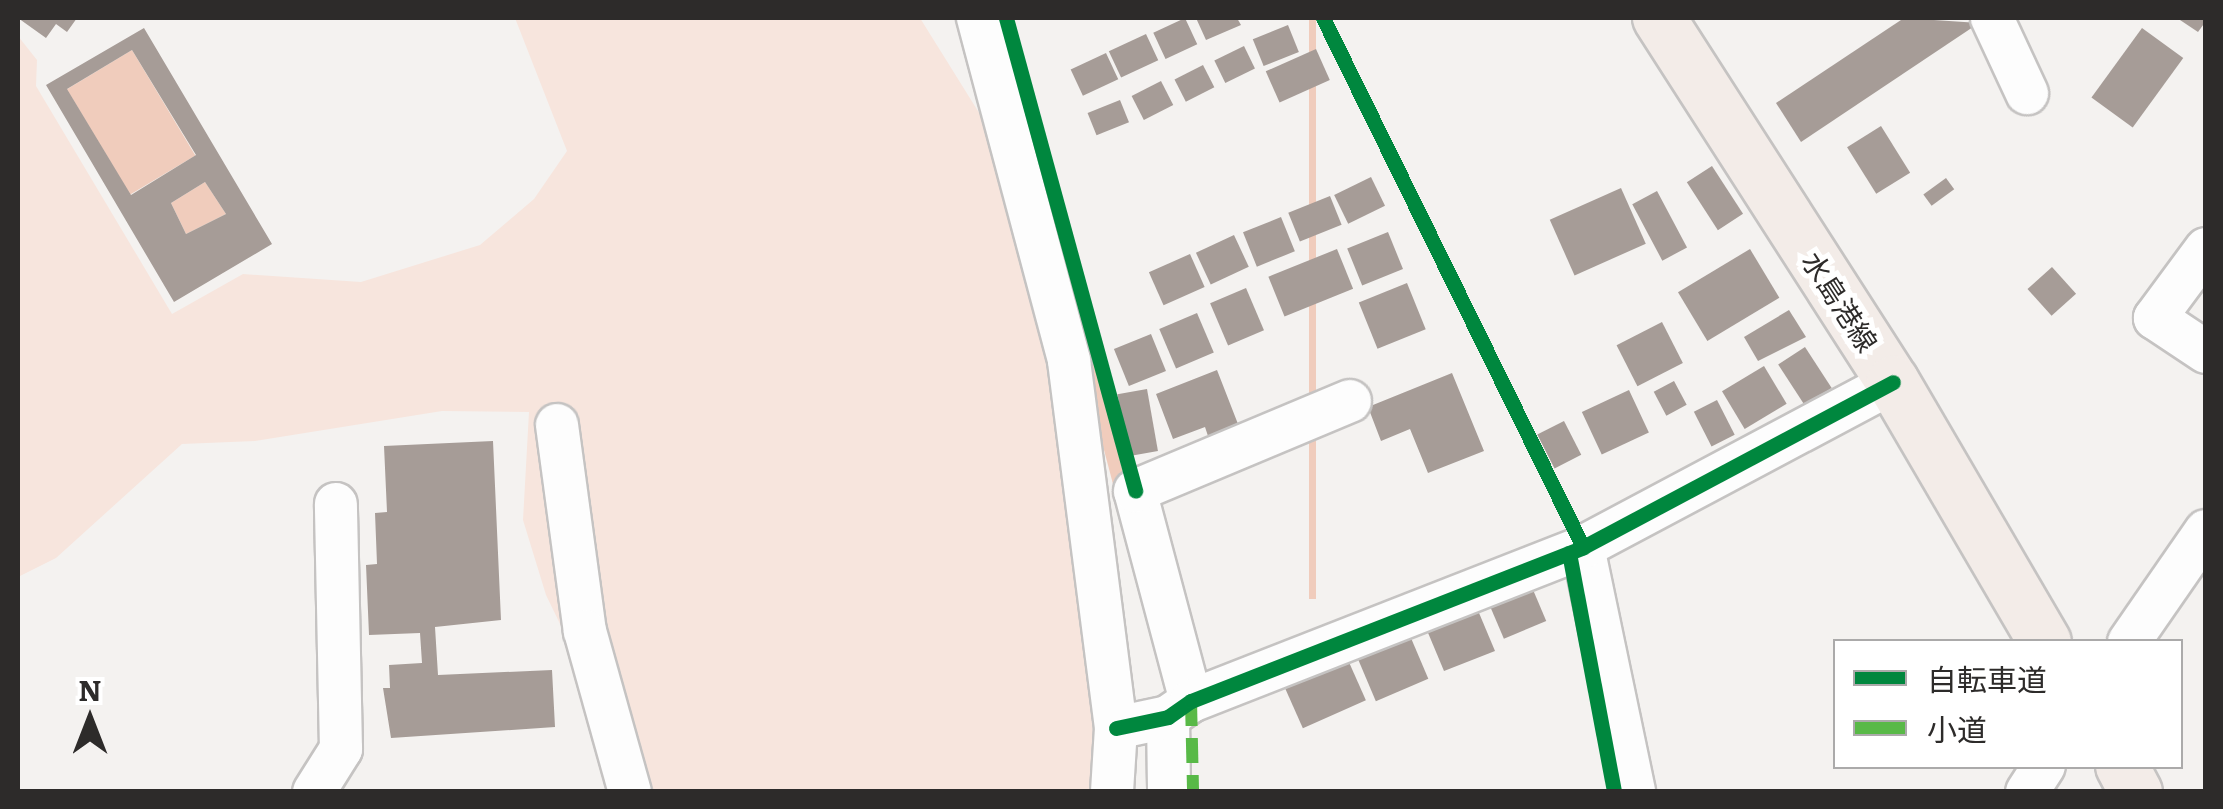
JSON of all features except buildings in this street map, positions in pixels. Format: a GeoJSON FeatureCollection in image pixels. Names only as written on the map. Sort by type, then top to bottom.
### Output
{"type":"FeatureCollection","features":[{"type":"Feature","properties":{"kind":"main road","name":"水島港線"},"geometry":{"type":"LineString","coordinates":[[1659,18],[1893,382],[2043,639]]}},
{"type":"Feature","properties":{"kind":"main road"},"geometry":{"type":"LineString","coordinates":[[2124,769],[2136,792]]}},
{"type":"Feature","properties":{"kind":"street"},"geometry":{"type":"LineString","coordinates":[[978,18],[1069,362],[1116,728],[1112,792]]}},
{"type":"Feature","properties":{"kind":"street"},"geometry":{"type":"LineString","coordinates":[[1992,18],[2027,93]]}},
{"type":"Feature","properties":{"kind":"street"},"geometry":{"type":"LineString","coordinates":[[2206,249],[2154,318],[2206,352]]}},
{"type":"Feature","properties":{"kind":"street"},"geometry":{"type":"LineString","coordinates":[[1116,728],[1179,709],[1578,549],[1893,382]]}},
{"type":"Feature","properties":{"kind":"street"},"geometry":{"type":"LineString","coordinates":[[1169,792],[1179,709],[1135,491],[1350,401]]}},
{"type":"Feature","properties":{"kind":"street"},"geometry":{"type":"LineString","coordinates":[[556,425],[584,632],[630,792]]}},
{"type":"Feature","properties":{"kind":"street"},"geometry":{"type":"LineString","coordinates":[[314,792],[341,749],[336,504]]}},
{"type":"Feature","properties":{"kind":"street"},"geometry":{"type":"LineString","coordinates":[[2131,639],[2206,530]]}},
{"type":"Feature","properties":{"kind":"street"},"geometry":{"type":"LineString","coordinates":[[1578,549],[1634,792]]}},
{"type":"Feature","properties":{"kind":"street"},"geometry":{"type":"LineString","coordinates":[[2027,792],[2042,769]]}},
{"type":"Feature","properties":{"kind":"shaded area"},"geometry":{"type":"Polygon","coordinates":[[[515,18],[920,18],[996,140],[1052,366],[1105,791],[641,791],[546,595],[523,520],[529,412],[442,411],[255,441],[182,444],[56,558],[18,577],[18,36],[37,60],[36,86],[172,314],[243,274],[361,282],[480,245],[534,199],[567,151],[515,18]]]}},
{"type":"Feature","properties":{"kind":"shaded area"},"geometry":{"type":"Polygon","coordinates":[[[990,18],[1001,18],[1077,289],[1178,693],[1170,700],[990,18]]]}},
{"type":"Feature","properties":{"kind":"shaded area"},"geometry":{"type":"Polygon","coordinates":[[[1309,18],[1316,18],[1316,599],[1309,599],[1309,18]]]}},
{"type":"Feature","properties":{"kind":"shaded area"},"geometry":{"type":"Polygon","coordinates":[[[132,50],[195,155],[130,195],[67,89],[132,50]]]}},
{"type":"Feature","properties":{"kind":"shaded area"},"geometry":{"type":"Polygon","coordinates":[[[205,182],[226,214],[186,234],[171,203],[205,182]]]}},
{"type":"Feature","properties":{"kind":"marked path"},"geometry":{"type":"LineString","coordinates":[[1191,701],[1193,792]]}},
{"type":"Feature","properties":{"kind":"cycle path"},"geometry":{"type":"LineString","coordinates":[[1006,18],[1135,491]]}},
{"type":"Feature","properties":{"kind":"cycle path"},"geometry":{"type":"LineString","coordinates":[[1323,18],[1583,547]]}},
{"type":"Feature","properties":{"kind":"cycle path"},"geometry":{"type":"LineString","coordinates":[[1116,728],[1168,717],[1191,701],[1583,547],[1893,382]]}},
{"type":"Feature","properties":{"kind":"cycle path"},"geometry":{"type":"LineString","coordinates":[[1569,553],[1614,792]]}}]}
